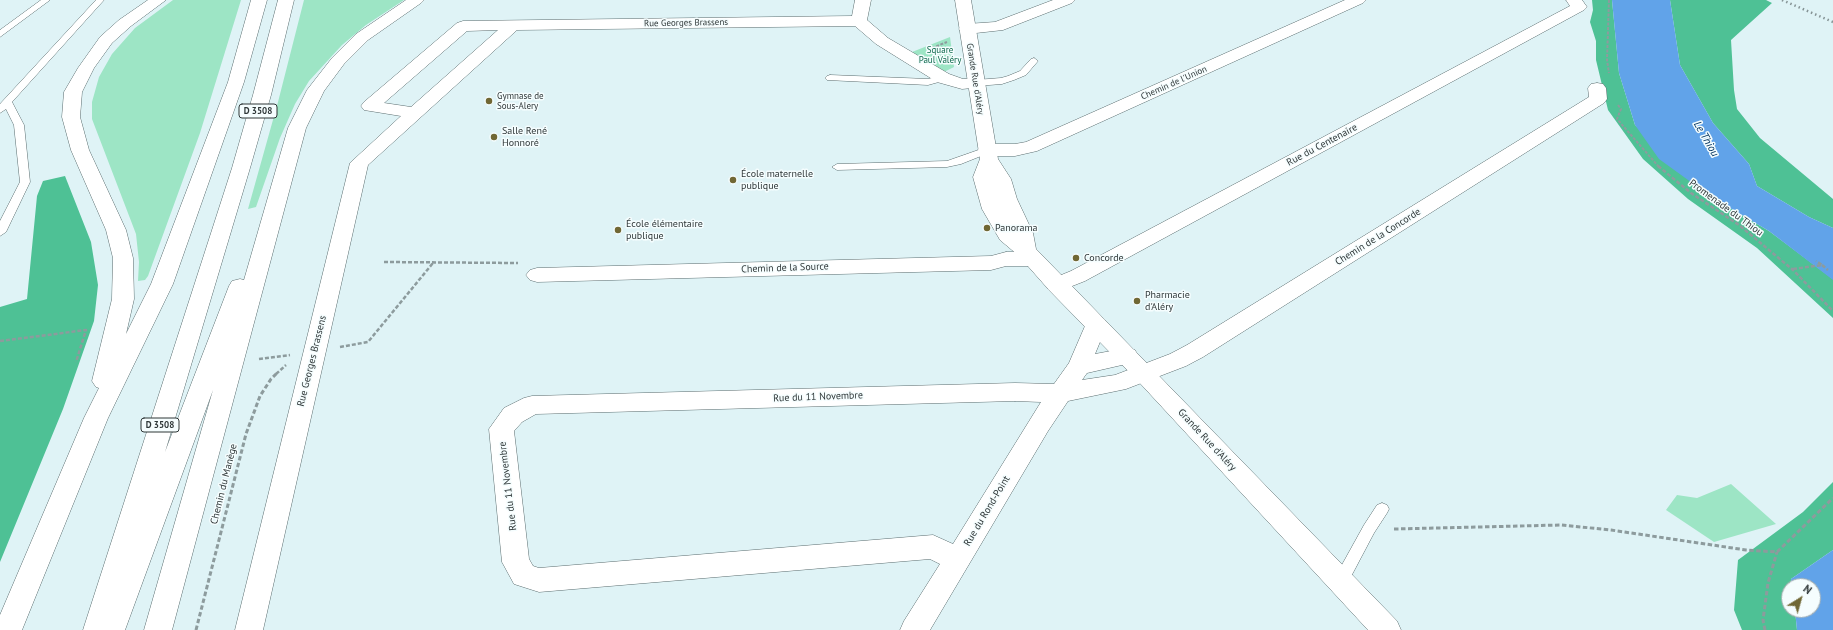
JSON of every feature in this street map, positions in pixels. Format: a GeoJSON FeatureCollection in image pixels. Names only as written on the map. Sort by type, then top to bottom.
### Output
{"type":"FeatureCollection","features":[{"type":"Feature","properties":{"kind":"main road"},"geometry":{"type":"LineString","coordinates":[[96,418],[123,299],[123,258],[116,230],[80,150],[71,117],[73,92],[86,68],[106,40],[125,23],[158,0]]}},
{"type":"Feature","properties":{"kind":"main road","name":"D 3508"},"geometry":{"type":"LineString","coordinates":[[8,630],[96,418],[162,284],[236,82],[259,0]]}},
{"type":"Feature","properties":{"kind":"main road","name":"D 3508"},"geometry":{"type":"LineString","coordinates":[[97,630],[245,153],[262,95],[286,0]]}},
{"type":"Feature","properties":{"kind":"main road"},"geometry":{"type":"LineString","coordinates":[[158,630],[297,128],[316,90],[338,61],[362,37],[416,0]]}},
{"type":"Feature","properties":{"kind":"main road"},"geometry":{"type":"LineString","coordinates":[[863,0],[859,21],[882,41],[943,78],[962,84],[976,83]]}},
{"type":"Feature","properties":{"kind":"main road","name":"Grande Rue d'Aléry"},"geometry":{"type":"LineString","coordinates":[[963,0],[988,155],[982,177],[992,209],[1007,235],[1029,255],[1145,374],[1387,630]]}},
{"type":"Feature","properties":{"kind":"main road"},"geometry":{"type":"LineString","coordinates":[[968,31],[997,27],[1067,0]]}},
{"type":"Feature","properties":{"kind":"main road","name":"Chemin de l'Union"},"geometry":{"type":"LineString","coordinates":[[988,155],[1032,147],[1358,0]]}},
{"type":"Feature","properties":{"kind":"main road","name":"Rue du Centenaire"},"geometry":{"type":"LineString","coordinates":[[1057,285],[1086,272],[1579,7],[1574,0]]}},
{"type":"Feature","properties":{"kind":"main road","name":"Rue Georges Brassens"},"geometry":{"type":"LineString","coordinates":[[413,113],[370,106],[463,26],[859,21]]}},
{"type":"Feature","properties":{"kind":"main road","name":"Rue Georges Brassens"},"geometry":{"type":"LineString","coordinates":[[249,630],[313,352],[336,263],[359,163],[413,113],[512,26]]}},
{"type":"Feature","properties":{"kind":"main road","name":"Chemin de la Concorde"},"geometry":{"type":"LineString","coordinates":[[1145,374],[1195,351],[1598,99],[1603,81]]}},
{"type":"Feature","properties":{"kind":"main road"},"geometry":{"type":"LineString","coordinates":[[111,630],[292,148]]}},
{"type":"Feature","properties":{"kind":"main road","name":"Chemin de la Source"},"geometry":{"type":"LineString","coordinates":[[537,275],[991,263],[1029,255]]}},
{"type":"Feature","properties":{"kind":"main road","name":"Rue du Rond-Point"},"geometry":{"type":"LineString","coordinates":[[914,630],[958,560],[1039,424],[1079,366],[1096,325]]}},
{"type":"Feature","properties":{"kind":"main road"},"geometry":{"type":"LineString","coordinates":[[1079,366],[1127,356]]}},
{"type":"Feature","properties":{"kind":"main road"},"geometry":{"type":"LineString","coordinates":[[1060,393],[1118,383],[1145,374]]}},
{"type":"Feature","properties":{"kind":"main road","name":"Rue du 11 Novembre"},"geometry":{"type":"LineString","coordinates":[[958,560],[933,547],[539,580],[524,574],[516,562],[501,429],[513,415],[532,406],[1015,392],[1060,393]]}},
{"type":"Feature","properties":{"kind":"lane"},"geometry":{"type":"LineString","coordinates":[[0,34],[46,0]]}},
{"type":"Feature","properties":{"kind":"lane"},"geometry":{"type":"LineString","coordinates":[[0,232],[25,182],[19,125],[4,107],[100,0]]}},
{"type":"Feature","properties":{"kind":"lane"},"geometry":{"type":"LineString","coordinates":[[976,83],[1011,78],[1023,73],[1034,61]]}},
{"type":"Feature","properties":{"kind":"lane"},"geometry":{"type":"LineString","coordinates":[[830,78],[928,82],[943,78]]}},
{"type":"Feature","properties":{"kind":"lane"},"geometry":{"type":"LineString","coordinates":[[837,167],[947,164],[988,155]]}},
{"type":"Feature","properties":{"kind":"lane"},"geometry":{"type":"LineString","coordinates":[[1341,581],[1369,529],[1382,509]]}},
{"type":"Feature","properties":{"kind":"path"},"geometry":{"type":"LineString","coordinates":[[1603,81],[1609,42],[1609,0]]}},
{"type":"Feature","properties":{"kind":"path"},"geometry":{"type":"LineString","coordinates":[[907,57],[968,31]]}},
{"type":"Feature","properties":{"kind":"path","name":"Promenade du Thiou"},"geometry":{"type":"LineString","coordinates":[[1619,115],[1617,119],[1660,169],[1691,193],[1739,225],[1793,270],[1833,311]]}},
{"type":"Feature","properties":{"kind":"path"},"geometry":{"type":"LineString","coordinates":[[1816,261],[1828,270]]}},
{"type":"Feature","properties":{"kind":"path"},"geometry":{"type":"LineString","coordinates":[[384,262],[518,263],[537,275]]}},
{"type":"Feature","properties":{"kind":"path"},"geometry":{"type":"LineString","coordinates":[[313,352],[368,342],[433,263]]}},
{"type":"Feature","properties":{"kind":"path"},"geometry":{"type":"LineString","coordinates":[[1793,270],[1822,265]]}},
{"type":"Feature","properties":{"kind":"path"},"geometry":{"type":"LineString","coordinates":[[0,341],[86,330],[76,362]]}},
{"type":"Feature","properties":{"kind":"path","name":"Chemin du Manège"},"geometry":{"type":"LineString","coordinates":[[196,630],[246,434],[264,390],[271,379],[295,355],[258,359]]}},
{"type":"Feature","properties":{"kind":"path"},"geometry":{"type":"LineString","coordinates":[[1765,630],[1763,620],[1768,583],[1777,552],[1833,498]]}},
{"type":"Feature","properties":{"kind":"path"},"geometry":{"type":"LineString","coordinates":[[1369,529],[1561,525],[1618,531],[1746,550],[1777,552]]}},
{"type":"Feature","properties":{"kind":"green space"},"geometry":{"type":"Polygon","coordinates":[[[173,0],[241,0],[200,133],[148,276],[145,280],[138,281],[139,262],[136,234],[92,119],[92,102],[99,77],[112,54],[135,28],[173,0]]]}},
{"type":"Feature","properties":{"kind":"green space"},"geometry":{"type":"Polygon","coordinates":[[[304,0],[404,0],[366,25],[342,45],[309,81],[295,104],[280,138],[256,207],[248,209],[278,102],[304,0]]]}},
{"type":"Feature","properties":{"kind":"green space"},"geometry":{"type":"Polygon","coordinates":[[[1592,0],[1612,0],[1619,73],[1635,125],[1713,198],[1769,231],[1833,279],[1833,318],[1757,248],[1688,199],[1643,159],[1608,110],[1596,60],[1596,41],[1590,22],[1593,10],[1592,0]]]}},
{"type":"Feature","properties":{"kind":"green space"},"geometry":{"type":"Polygon","coordinates":[[[1670,0],[1766,0],[1772,3],[1731,40],[1734,90],[1737,109],[1760,138],[1833,199],[1833,228],[1809,217],[1757,186],[1749,164],[1713,123],[1680,65],[1670,0]]]}},
{"type":"Feature","properties":{"kind":"green space","name":"Square Paul Valéry"},"geometry":{"type":"Polygon","coordinates":[[[950,37],[954,67],[944,72],[912,52],[950,37]]]}},
{"type":"Feature","properties":{"kind":"green space"},"geometry":{"type":"Polygon","coordinates":[[[65,176],[91,242],[98,285],[94,321],[63,409],[0,562],[0,307],[27,299],[37,196],[43,181],[65,176]]]}},
{"type":"Feature","properties":{"kind":"green space"},"geometry":{"type":"Polygon","coordinates":[[[1833,482],[1833,550],[1792,578],[1781,578],[1781,618],[1796,618],[1797,630],[1742,630],[1734,610],[1738,560],[1803,512],[1833,482]]]}},
{"type":"Feature","properties":{"kind":"green space"},"geometry":{"type":"Polygon","coordinates":[[[1731,484],[1776,524],[1714,542],[1666,510],[1677,495],[1697,498],[1731,484]]]}},
{"type":"Feature","properties":{"kind":"water","name":"Le Thiou"},"geometry":{"type":"Polygon","coordinates":[[[1612,0],[1670,0],[1680,65],[1713,123],[1749,164],[1757,186],[1809,217],[1833,228],[1833,280],[1769,231],[1713,198],[1659,159],[1635,125],[1619,73],[1612,0]]]}},
{"type":"Feature","properties":{"kind":"water"},"geometry":{"type":"Polygon","coordinates":[[[1833,550],[1833,630],[1797,630],[1796,618],[1821,618],[1821,578],[1792,578],[1833,550]]]}},
{"type":"Feature","properties":{"kind":"railway"},"geometry":{"type":"LineString","coordinates":[[1782,0],[1833,22]]}},
{"type":"Feature","properties":{"kind":"place","name":"Gymnase de Sous-Alery"},"geometry":{"type":"Point","coordinates":[489,101]}},
{"type":"Feature","properties":{"kind":"place","name":"Salle René Honnoré"},"geometry":{"type":"Point","coordinates":[494,137]}},
{"type":"Feature","properties":{"kind":"place","name":"École maternelle publique"},"geometry":{"type":"Point","coordinates":[733,180]}},
{"type":"Feature","properties":{"kind":"place","name":"Panorama"},"geometry":{"type":"Point","coordinates":[987,228]}},
{"type":"Feature","properties":{"kind":"place","name":"École élémentaire publique"},"geometry":{"type":"Point","coordinates":[618,230]}},
{"type":"Feature","properties":{"kind":"place","name":"Concorde"},"geometry":{"type":"Point","coordinates":[1076,258]}},
{"type":"Feature","properties":{"kind":"place","name":"Pharmacie d'Aléry"},"geometry":{"type":"Point","coordinates":[1137,301]}}]}
